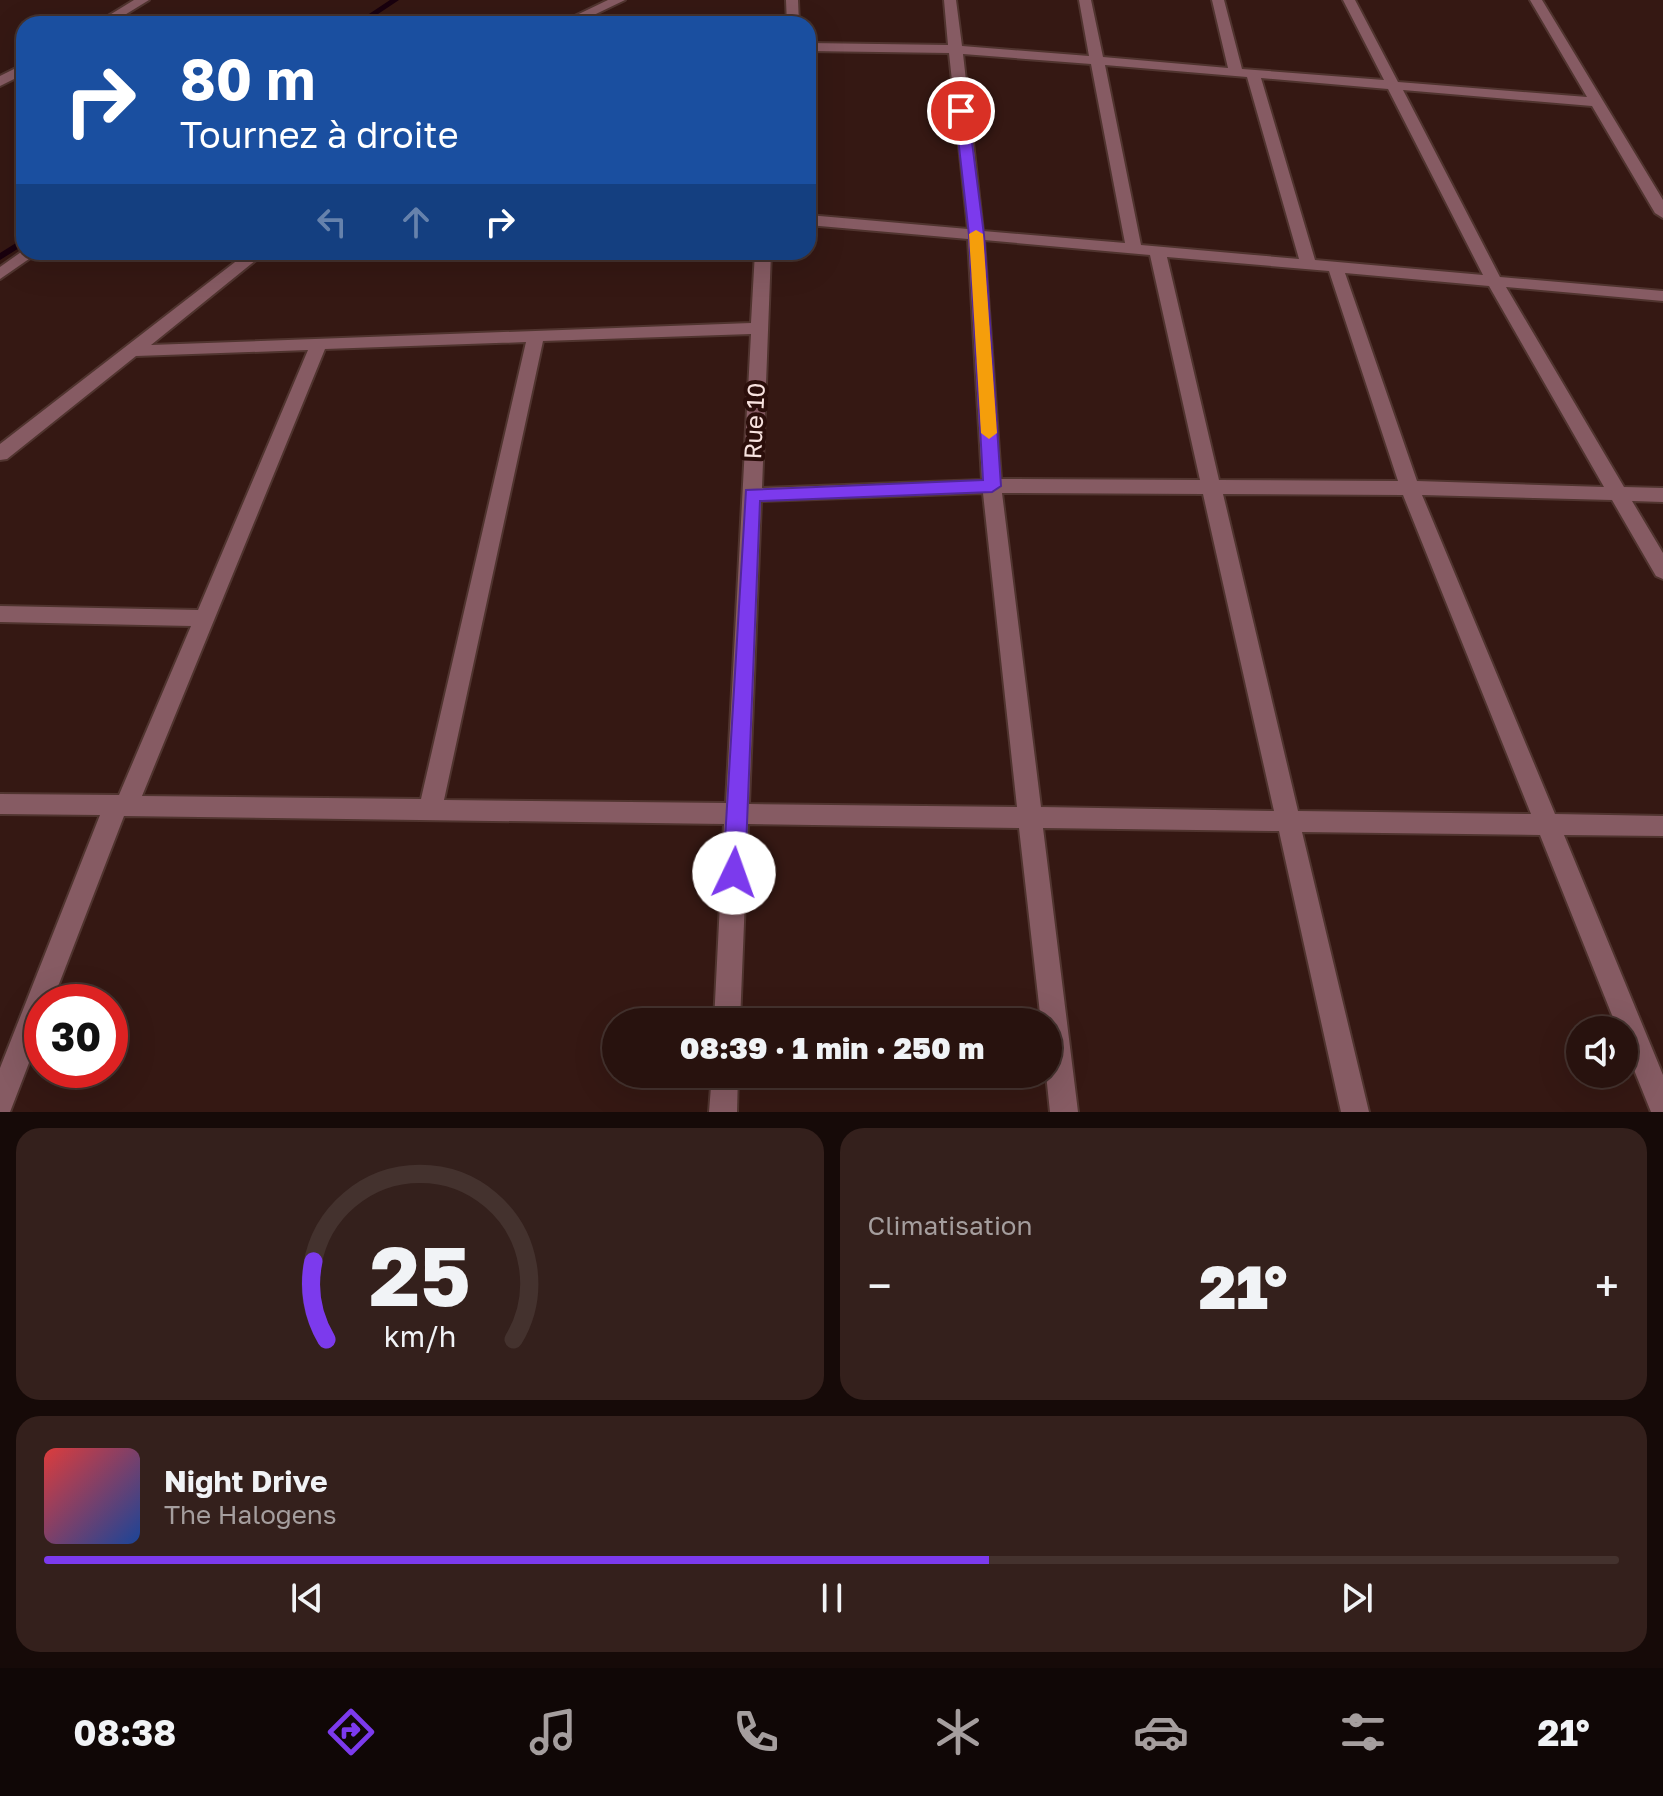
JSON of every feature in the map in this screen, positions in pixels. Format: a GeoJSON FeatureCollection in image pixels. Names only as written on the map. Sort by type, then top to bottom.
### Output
{"type":"FeatureCollection","features":[{"type":"Feature","properties":{"kind":"street"},"geometry":{"type":"LineString","coordinates":[[115,16],[143,0]]}},
{"type":"Feature","properties":{"kind":"street"},"geometry":{"type":"LineString","coordinates":[[582,16],[619,0]]}},
{"type":"Feature","properties":{"kind":"street"},"geometry":{"type":"LineString","coordinates":[[950,0],[976,235],[992,486],[1064,1112]]}},
{"type":"Feature","properties":{"kind":"street"},"geometry":{"type":"LineString","coordinates":[[1085,0],[1134,248]]}},
{"type":"Feature","properties":{"kind":"street"},"geometry":{"type":"LineString","coordinates":[[1218,0],[1236,72]]}},
{"type":"Feature","properties":{"kind":"street"},"geometry":{"type":"LineString","coordinates":[[1349,0],[1390,85],[1494,280],[1663,571]]}},
{"type":"Feature","properties":{"kind":"street"},"geometry":{"type":"LineString","coordinates":[[1536,0],[1663,213]]}},
{"type":"Feature","properties":{"kind":"street"},"geometry":{"type":"LineString","coordinates":[[816,47],[954,49],[1596,102]]}},
{"type":"Feature","properties":{"kind":"street"},"geometry":{"type":"LineString","coordinates":[[1253,73],[1308,263]]}},
{"type":"Feature","properties":{"kind":"street"},"geometry":{"type":"LineString","coordinates":[[816,221],[1663,296]]}},
{"type":"Feature","properties":{"kind":"street"},"geometry":{"type":"LineString","coordinates":[[1157,250],[1355,1112]]}},
{"type":"Feature","properties":{"kind":"street"},"geometry":{"type":"LineString","coordinates":[[0,274],[20,260]]}},
{"type":"Feature","properties":{"kind":"street"},"geometry":{"type":"LineString","coordinates":[[0,454],[248,260]]}},
{"type":"Feature","properties":{"kind":"street","name":"Rue 10"},"geometry":{"type":"LineString","coordinates":[[728,1008],[763,260]]}},
{"type":"Feature","properties":{"kind":"street"},"geometry":{"type":"LineString","coordinates":[[1335,266],[1410,488],[1663,1108]]}},
{"type":"Feature","properties":{"kind":"street"},"geometry":{"type":"LineString","coordinates":[[131,351],[759,328]]}},
{"type":"Feature","properties":{"kind":"street"},"geometry":{"type":"LineString","coordinates":[[430,809],[536,336]]}},
{"type":"Feature","properties":{"kind":"street"},"geometry":{"type":"LineString","coordinates":[[0,1103],[122,805],[319,344]]}},
{"type":"Feature","properties":{"kind":"street"},"geometry":{"type":"LineString","coordinates":[[752,495],[992,486],[1410,488],[1663,495]]}},
{"type":"Feature","properties":{"kind":"street"},"geometry":{"type":"LineString","coordinates":[[0,614],[203,618]]}},
{"type":"Feature","properties":{"kind":"street"},"geometry":{"type":"LineString","coordinates":[[0,804],[1663,826]]}},
{"type":"Feature","properties":{"kind":"street"},"geometry":{"type":"LineString","coordinates":[[723,1112],[724,1088]]}},
{"type":"Feature","properties":{"kind":"waterway"},"geometry":{"type":"LineString","coordinates":[[370,16],[395,0]]}},
{"type":"Feature","properties":{"kind":"waterway"},"geometry":{"type":"LineString","coordinates":[[0,257],[16,246]]}},
{"type":"Feature","properties":{"kind":"slow traffic"},"geometry":{"type":"LineString","coordinates":[[976,234],[989,433]]}},
{"type":"Feature","properties":{"kind":"route"},"geometry":{"type":"LineString","coordinates":[[734,873],[752,495],[992,486],[976,235],[961,111]]}}]}
